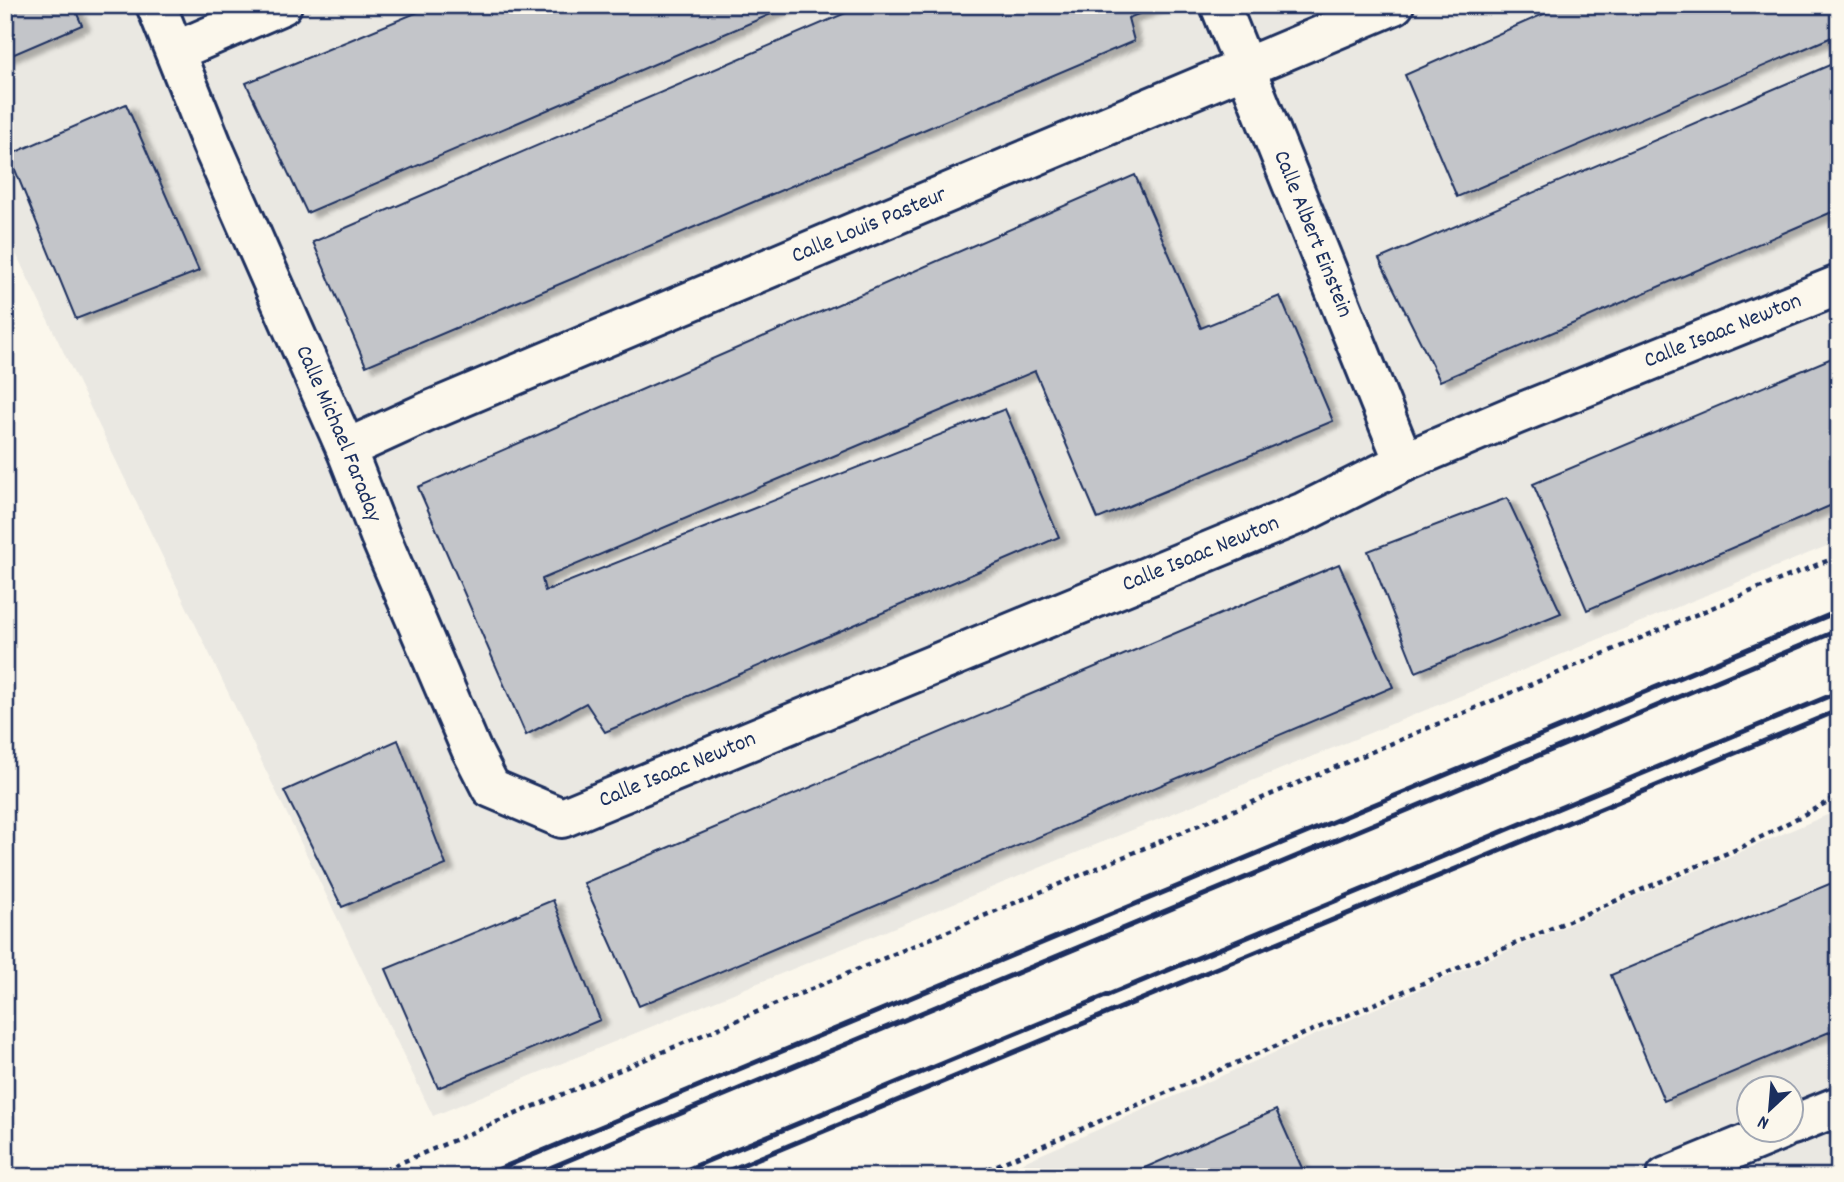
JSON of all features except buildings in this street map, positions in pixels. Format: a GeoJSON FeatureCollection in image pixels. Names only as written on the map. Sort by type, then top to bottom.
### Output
{"type":"FeatureCollection","features":[{"type":"Feature","properties":{"kind":"street","name":"Calle Michael Faraday"},"geometry":{"type":"LineString","coordinates":[[156,5],[217,157],[346,449],[471,749],[491,788],[562,818]]}},
{"type":"Feature","properties":{"kind":"street"},"geometry":{"type":"LineString","coordinates":[[176,51],[282,5]]}},
{"type":"Feature","properties":{"kind":"street","name":"Calle Albert Einstein"},"geometry":{"type":"LineString","coordinates":[[1220,5],[1404,462]]}},
{"type":"Feature","properties":{"kind":"street","name":"Calle Louis Pasteur"},"geometry":{"type":"LineString","coordinates":[[346,449],[427,412],[1394,5]]}},
{"type":"Feature","properties":{"kind":"street","name":"Calle Isaac Newton"},"geometry":{"type":"LineString","coordinates":[[562,818],[1304,512],[1404,462],[1515,415],[1839,285]]}},
{"type":"Feature","properties":{"kind":"street"},"geometry":{"type":"LineString","coordinates":[[1806,1119],[1839,1106]]}},
{"type":"Feature","properties":{"kind":"street"},"geometry":{"type":"LineString","coordinates":[[1666,1177],[1745,1144]]}},
{"type":"Feature","properties":{"kind":"path"},"geometry":{"type":"LineString","coordinates":[[368,1177],[1734,598],[1839,556]]}},
{"type":"Feature","properties":{"kind":"path"},"geometry":{"type":"LineString","coordinates":[[969,1177],[1744,846],[1839,796]]}},
{"type":"Feature","properties":{"kind":"shaded area"},"geometry":{"type":"Polygon","coordinates":[[[5,5],[1839,5],[1839,541],[433,1116],[5,231],[5,5]]]}},
{"type":"Feature","properties":{"kind":"shaded area"},"geometry":{"type":"Polygon","coordinates":[[[1839,810],[1839,1177],[989,1177],[1528,942],[1839,810]]]}},
{"type":"Feature","properties":{"kind":"railway"},"geometry":{"type":"LineString","coordinates":[[480,1177],[1839,611]]}},
{"type":"Feature","properties":{"kind":"railway"},"geometry":{"type":"LineString","coordinates":[[528,1177],[1839,630]]}},
{"type":"Feature","properties":{"kind":"railway"},"geometry":{"type":"LineString","coordinates":[[669,1177],[1839,692]]}},
{"type":"Feature","properties":{"kind":"railway"},"geometry":{"type":"LineString","coordinates":[[713,1177],[1839,710]]}}]}
